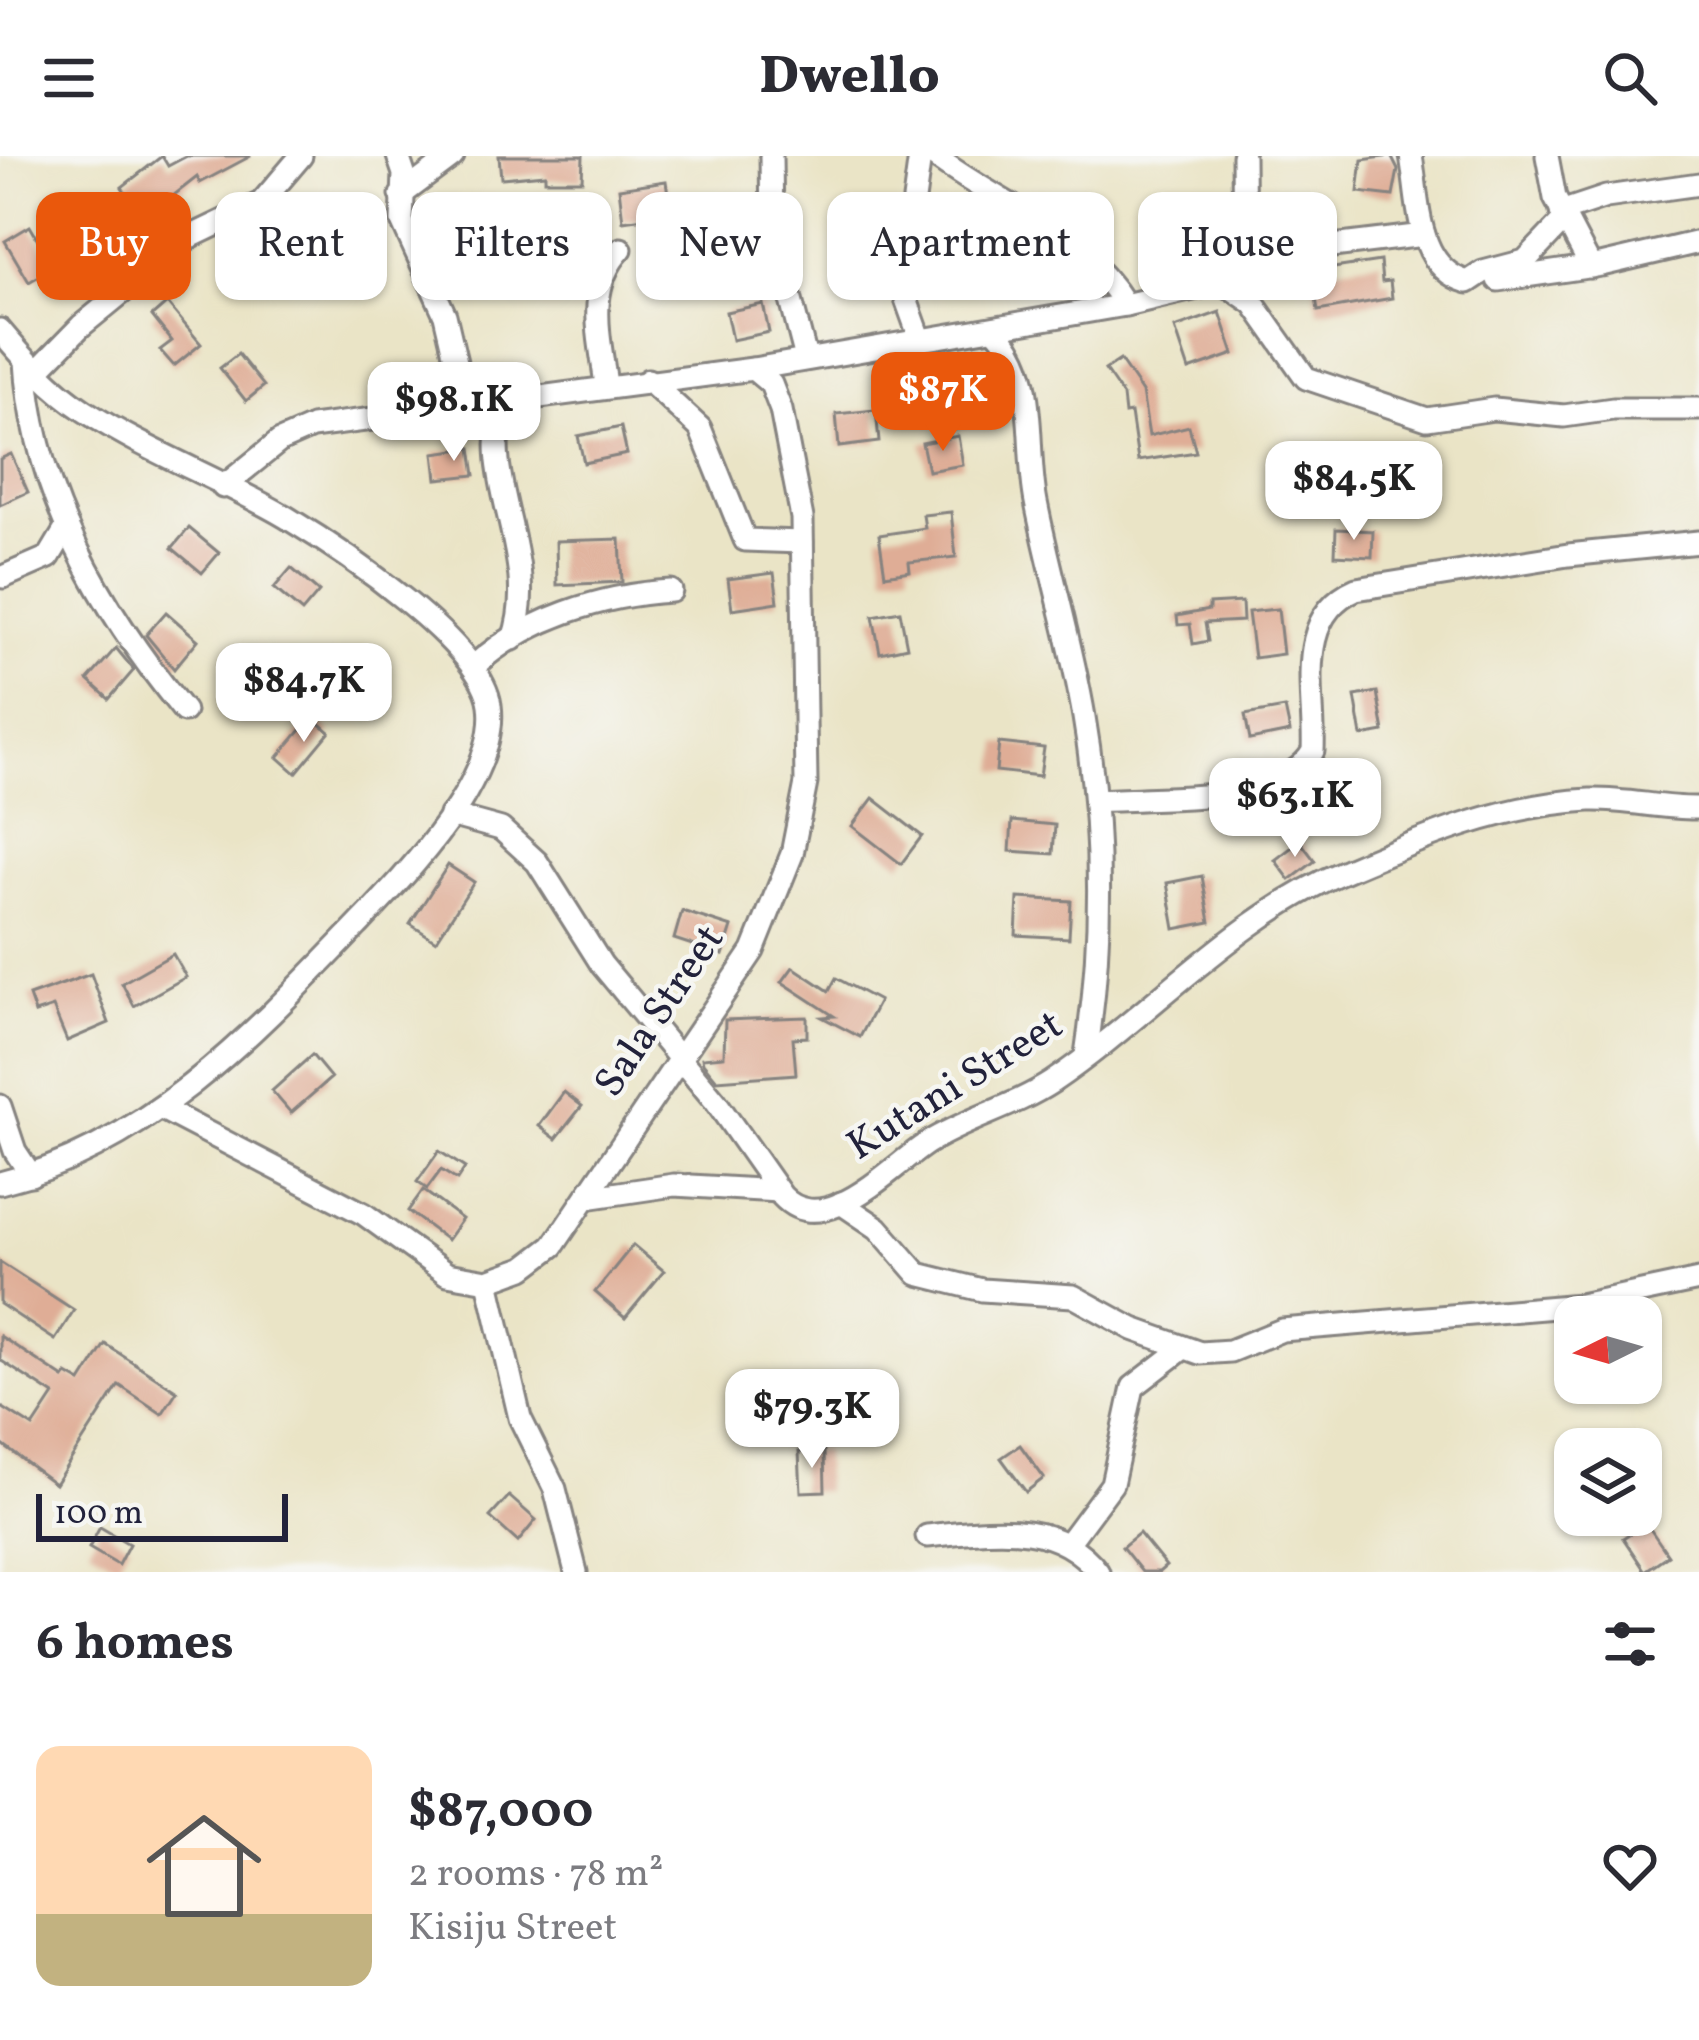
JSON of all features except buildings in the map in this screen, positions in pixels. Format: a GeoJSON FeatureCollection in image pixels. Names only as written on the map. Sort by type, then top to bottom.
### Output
{"type":"FeatureCollection","features":[{"type":"Feature","properties":{"kind":"street"},"geometry":{"type":"LineString","coordinates":[[31,367],[190,237],[261,203],[302,156]]}},
{"type":"Feature","properties":{"kind":"street"},"geometry":{"type":"LineString","coordinates":[[398,156],[404,174],[405,230],[457,352],[466,405]]}},
{"type":"Feature","properties":{"kind":"street"},"geometry":{"type":"LineString","coordinates":[[401,195],[453,156]]}},
{"type":"Feature","properties":{"kind":"street"},"geometry":{"type":"LineString","coordinates":[[771,156],[772,227],[806,358]]}},
{"type":"Feature","properties":{"kind":"street"},"geometry":{"type":"LineString","coordinates":[[920,156],[902,288],[921,341]]}},
{"type":"Feature","properties":{"kind":"street"},"geometry":{"type":"LineString","coordinates":[[934,156],[1059,232],[1094,261],[1125,305]]}},
{"type":"Feature","properties":{"kind":"street"},"geometry":{"type":"LineString","coordinates":[[1239,192],[1243,156]]}},
{"type":"Feature","properties":{"kind":"street"},"geometry":{"type":"LineString","coordinates":[[1411,156],[1424,235],[1446,272],[1468,282],[1591,267],[1699,242]]}},
{"type":"Feature","properties":{"kind":"street"},"geometry":{"type":"LineString","coordinates":[[1547,156],[1563,216],[1591,267]]}},
{"type":"Feature","properties":{"kind":"street"},"geometry":{"type":"LineString","coordinates":[[1468,282],[1483,272],[1526,261],[1563,216],[1606,197],[1699,184]]}},
{"type":"Feature","properties":{"kind":"street"},"geometry":{"type":"LineString","coordinates":[[1337,245],[1424,235]]}},
{"type":"Feature","properties":{"kind":"street"},"geometry":{"type":"LineString","coordinates":[[606,386],[596,301],[602,279],[621,249]]}},
{"type":"Feature","properties":{"kind":"street"},"geometry":{"type":"LineString","coordinates":[[223,487],[280,441],[312,427],[753,369],[1144,300]]}},
{"type":"Feature","properties":{"kind":"street"},"geometry":{"type":"LineString","coordinates":[[1250,300],[1306,378],[1427,419],[1494,409],[1564,416],[1613,409],[1699,409]]}},
{"type":"Feature","properties":{"kind":"street"},"geometry":{"type":"LineString","coordinates":[[994,328],[1012,346],[1024,381],[1035,497],[1084,712],[1095,801],[1099,949],[1086,1055]]}},
{"type":"Feature","properties":{"kind":"street"},"geometry":{"type":"LineString","coordinates":[[0,330],[31,367],[85,411],[284,516],[362,570],[459,649],[473,667],[490,707],[472,780],[450,815],[383,898],[243,1042],[160,1108],[32,1175],[0,1183]]}},
{"type":"Feature","properties":{"kind":"street"},"geometry":{"type":"LineString","coordinates":[[31,367],[35,430],[68,527],[139,656],[184,711]]}},
{"type":"Feature","properties":{"kind":"street","name":"Sala Street"},"geometry":{"type":"LineString","coordinates":[[488,1281],[538,1261],[586,1198],[753,951],[792,854],[806,783],[798,487],[782,410],[771,384],[753,369]]}},
{"type":"Feature","properties":{"kind":"street"},"geometry":{"type":"LineString","coordinates":[[648,380],[700,428],[745,540],[802,542]]}},
{"type":"Feature","properties":{"kind":"street"},"geometry":{"type":"LineString","coordinates":[[507,400],[500,415],[500,465],[520,549],[523,596],[513,639]]}},
{"type":"Feature","properties":{"kind":"street"},"geometry":{"type":"LineString","coordinates":[[3,577],[44,561],[68,527]]}},
{"type":"Feature","properties":{"kind":"street"},"geometry":{"type":"LineString","coordinates":[[1095,801],[1233,791],[1292,778],[1313,751],[1312,652],[1317,629],[1339,596],[1436,575],[1699,542]]}},
{"type":"Feature","properties":{"kind":"street"},"geometry":{"type":"LineString","coordinates":[[473,667],[513,639],[607,597],[671,591]]}},
{"type":"Feature","properties":{"kind":"street","name":"Kutani Street"},"geometry":{"type":"LineString","coordinates":[[778,1190],[792,1207],[812,1210],[841,1203],[928,1142],[1030,1095],[1273,912],[1346,870],[1514,809],[1594,800],[1699,808]]}},
{"type":"Feature","properties":{"kind":"street"},"geometry":{"type":"LineString","coordinates":[[450,815],[501,829],[537,862],[602,965],[778,1190]]}},
{"type":"Feature","properties":{"kind":"street"},"geometry":{"type":"LineString","coordinates":[[0,1106],[15,1151],[32,1175]]}},
{"type":"Feature","properties":{"kind":"street"},"geometry":{"type":"LineString","coordinates":[[160,1108],[364,1214],[447,1274],[488,1281],[520,1418],[555,1490],[576,1572]]}},
{"type":"Feature","properties":{"kind":"street"},"geometry":{"type":"LineString","coordinates":[[586,1198],[674,1185],[778,1190]]}},
{"type":"Feature","properties":{"kind":"street"},"geometry":{"type":"LineString","coordinates":[[841,1203],[878,1228],[918,1274],[982,1290],[1073,1296],[1181,1350],[1230,1351],[1282,1330],[1629,1299],[1699,1280]]}},
{"type":"Feature","properties":{"kind":"street"},"geometry":{"type":"LineString","coordinates":[[1069,1542],[1112,1484],[1133,1387],[1181,1350]]}},
{"type":"Feature","properties":{"kind":"street"},"geometry":{"type":"LineString","coordinates":[[928,1536],[1019,1531],[1069,1542],[1098,1572]]}}]}
